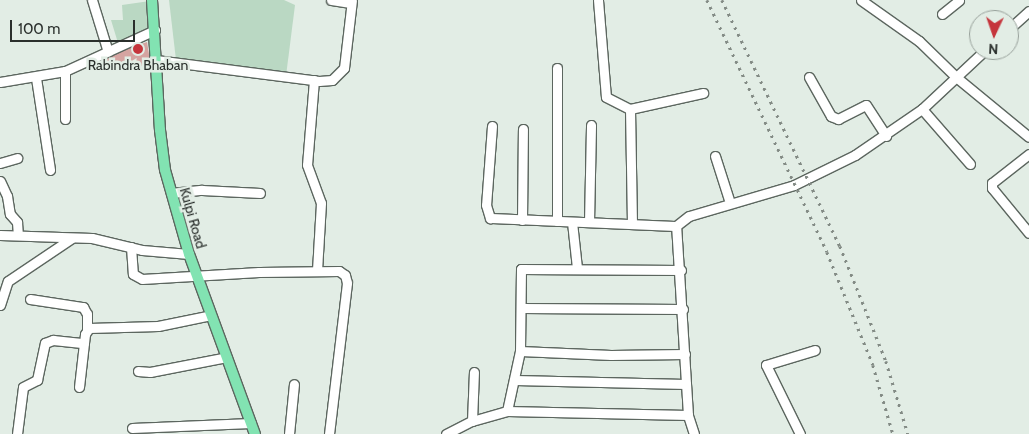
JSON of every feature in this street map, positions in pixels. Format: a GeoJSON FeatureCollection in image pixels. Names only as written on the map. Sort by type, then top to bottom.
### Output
{"type":"FeatureCollection","features":[{"type":"Feature","properties":{"kind":"main road","name":"Kulpi Road"},"geometry":{"type":"LineString","coordinates":[[152,0],[161,148],[189,254],[256,434]]}},
{"type":"Feature","properties":{"kind":"street"},"geometry":{"type":"LineString","coordinates":[[92,0],[108,52]]}},
{"type":"Feature","properties":{"kind":"street"},"geometry":{"type":"LineString","coordinates":[[156,60],[314,80],[332,80],[344,68],[351,1],[331,0]]}},
{"type":"Feature","properties":{"kind":"street"},"geometry":{"type":"LineString","coordinates":[[598,0],[606,96],[630,108],[703,94]]}},
{"type":"Feature","properties":{"kind":"street"},"geometry":{"type":"LineString","coordinates":[[861,0],[919,41],[956,78],[1029,137]]}},
{"type":"Feature","properties":{"kind":"street"},"geometry":{"type":"LineString","coordinates":[[942,14],[959,0]]}},
{"type":"Feature","properties":{"kind":"street"},"geometry":{"type":"LineString","coordinates":[[1019,20],[1029,12]]}},
{"type":"Feature","properties":{"kind":"street"},"geometry":{"type":"LineString","coordinates":[[0,82],[36,78],[65,71],[155,30]]}},
{"type":"Feature","properties":{"kind":"street"},"geometry":{"type":"LineString","coordinates":[[492,126],[487,214],[494,219],[676,226],[689,216],[807,179],[886,136],[922,109],[975,60]]}},
{"type":"Feature","properties":{"kind":"street"},"geometry":{"type":"LineString","coordinates":[[557,68],[557,221]]}},
{"type":"Feature","properties":{"kind":"street"},"geometry":{"type":"LineString","coordinates":[[65,71],[65,119]]}},
{"type":"Feature","properties":{"kind":"street"},"geometry":{"type":"LineString","coordinates":[[809,77],[831,116],[838,119],[866,106],[886,136]]}},
{"type":"Feature","properties":{"kind":"street"},"geometry":{"type":"LineString","coordinates":[[36,78],[50,170]]}},
{"type":"Feature","properties":{"kind":"street"},"geometry":{"type":"LineString","coordinates":[[314,80],[307,165],[320,203],[317,271]]}},
{"type":"Feature","properties":{"kind":"street"},"geometry":{"type":"LineString","coordinates":[[630,108],[632,224]]}},
{"type":"Feature","properties":{"kind":"street"},"geometry":{"type":"LineString","coordinates":[[922,109],[970,164]]}},
{"type":"Feature","properties":{"kind":"street"},"geometry":{"type":"LineString","coordinates":[[1021,130],[1029,124]]}},
{"type":"Feature","properties":{"kind":"street"},"geometry":{"type":"LineString","coordinates":[[589,222],[591,125]]}},
{"type":"Feature","properties":{"kind":"street"},"geometry":{"type":"LineString","coordinates":[[522,220],[523,129]]}},
{"type":"Feature","properties":{"kind":"street"},"geometry":{"type":"LineString","coordinates":[[1029,154],[992,182],[992,188],[1029,233]]}},
{"type":"Feature","properties":{"kind":"street"},"geometry":{"type":"LineString","coordinates":[[715,156],[730,203]]}},
{"type":"Feature","properties":{"kind":"street"},"geometry":{"type":"LineString","coordinates":[[0,163],[18,158]]}},
{"type":"Feature","properties":{"kind":"street"},"geometry":{"type":"LineString","coordinates":[[0,181],[7,196],[10,214],[17,222],[18,235]]}},
{"type":"Feature","properties":{"kind":"street"},"geometry":{"type":"LineString","coordinates":[[172,193],[202,190],[260,193]]}},
{"type":"Feature","properties":{"kind":"street"},"geometry":{"type":"LineString","coordinates":[[572,222],[576,268]]}},
{"type":"Feature","properties":{"kind":"street"},"geometry":{"type":"LineString","coordinates":[[676,226],[683,309],[688,416],[694,434]]}},
{"type":"Feature","properties":{"kind":"street"},"geometry":{"type":"LineString","coordinates":[[0,235],[104,240],[131,248],[189,254]]}},
{"type":"Feature","properties":{"kind":"street"},"geometry":{"type":"LineString","coordinates":[[0,305],[8,281],[72,238]]}},
{"type":"Feature","properties":{"kind":"street"},"geometry":{"type":"LineString","coordinates":[[131,248],[133,274],[136,278],[317,271],[339,271],[345,275],[347,283],[329,434]]}},
{"type":"Feature","properties":{"kind":"street"},"geometry":{"type":"LineString","coordinates":[[507,410],[520,351],[521,269],[680,270]]}},
{"type":"Feature","properties":{"kind":"street"},"geometry":{"type":"LineString","coordinates":[[30,299],[83,307],[87,314],[79,387]]}},
{"type":"Feature","properties":{"kind":"street"},"geometry":{"type":"LineString","coordinates":[[522,308],[683,309]]}},
{"type":"Feature","properties":{"kind":"street"},"geometry":{"type":"LineString","coordinates":[[86,330],[93,327],[167,325],[211,315]]}},
{"type":"Feature","properties":{"kind":"street"},"geometry":{"type":"LineString","coordinates":[[17,434],[23,387],[37,380],[45,343],[53,340],[84,343]]}},
{"type":"Feature","properties":{"kind":"street"},"geometry":{"type":"LineString","coordinates":[[800,434],[766,368],[770,363],[815,350]]}},
{"type":"Feature","properties":{"kind":"street"},"geometry":{"type":"LineString","coordinates":[[520,351],[685,354]]}},
{"type":"Feature","properties":{"kind":"street"},"geometry":{"type":"LineString","coordinates":[[138,371],[150,372],[227,356]]}},
{"type":"Feature","properties":{"kind":"street"},"geometry":{"type":"LineString","coordinates":[[472,421],[474,372]]}},
{"type":"Feature","properties":{"kind":"street"},"geometry":{"type":"LineString","coordinates":[[515,380],[686,384]]}},
{"type":"Feature","properties":{"kind":"street"},"geometry":{"type":"LineString","coordinates":[[289,434],[294,384]]}},
{"type":"Feature","properties":{"kind":"street"},"geometry":{"type":"LineString","coordinates":[[446,434],[472,421],[507,410],[688,416]]}},
{"type":"Feature","properties":{"kind":"street"},"geometry":{"type":"LineString","coordinates":[[132,428],[251,422]]}},
{"type":"Feature","properties":{"kind":"green space"},"geometry":{"type":"Polygon","coordinates":[[[169,0],[284,0],[295,5],[286,76],[176,60],[169,0]]]}},
{"type":"Feature","properties":{"kind":"green space"},"geometry":{"type":"Polygon","coordinates":[[[150,1],[152,21],[148,31],[118,43],[111,20],[123,20],[122,5],[150,1]]]}},
{"type":"Feature","properties":{"kind":"building","name":"Rabindra Bhaban"},"geometry":{"type":"Polygon","coordinates":[[[147,42],[151,66],[106,68],[106,56],[147,42]]]}},
{"type":"Feature","properties":{"kind":"railway"},"geometry":{"type":"LineString","coordinates":[[707,0],[827,252],[873,365],[893,434]]}},
{"type":"Feature","properties":{"kind":"railway"},"geometry":{"type":"LineString","coordinates":[[722,0],[840,246],[886,361],[908,434]]}},
{"type":"Feature","properties":{"kind":"place","name":"Rabindra Bhaban"},"geometry":{"type":"Point","coordinates":[138,49]}}]}
